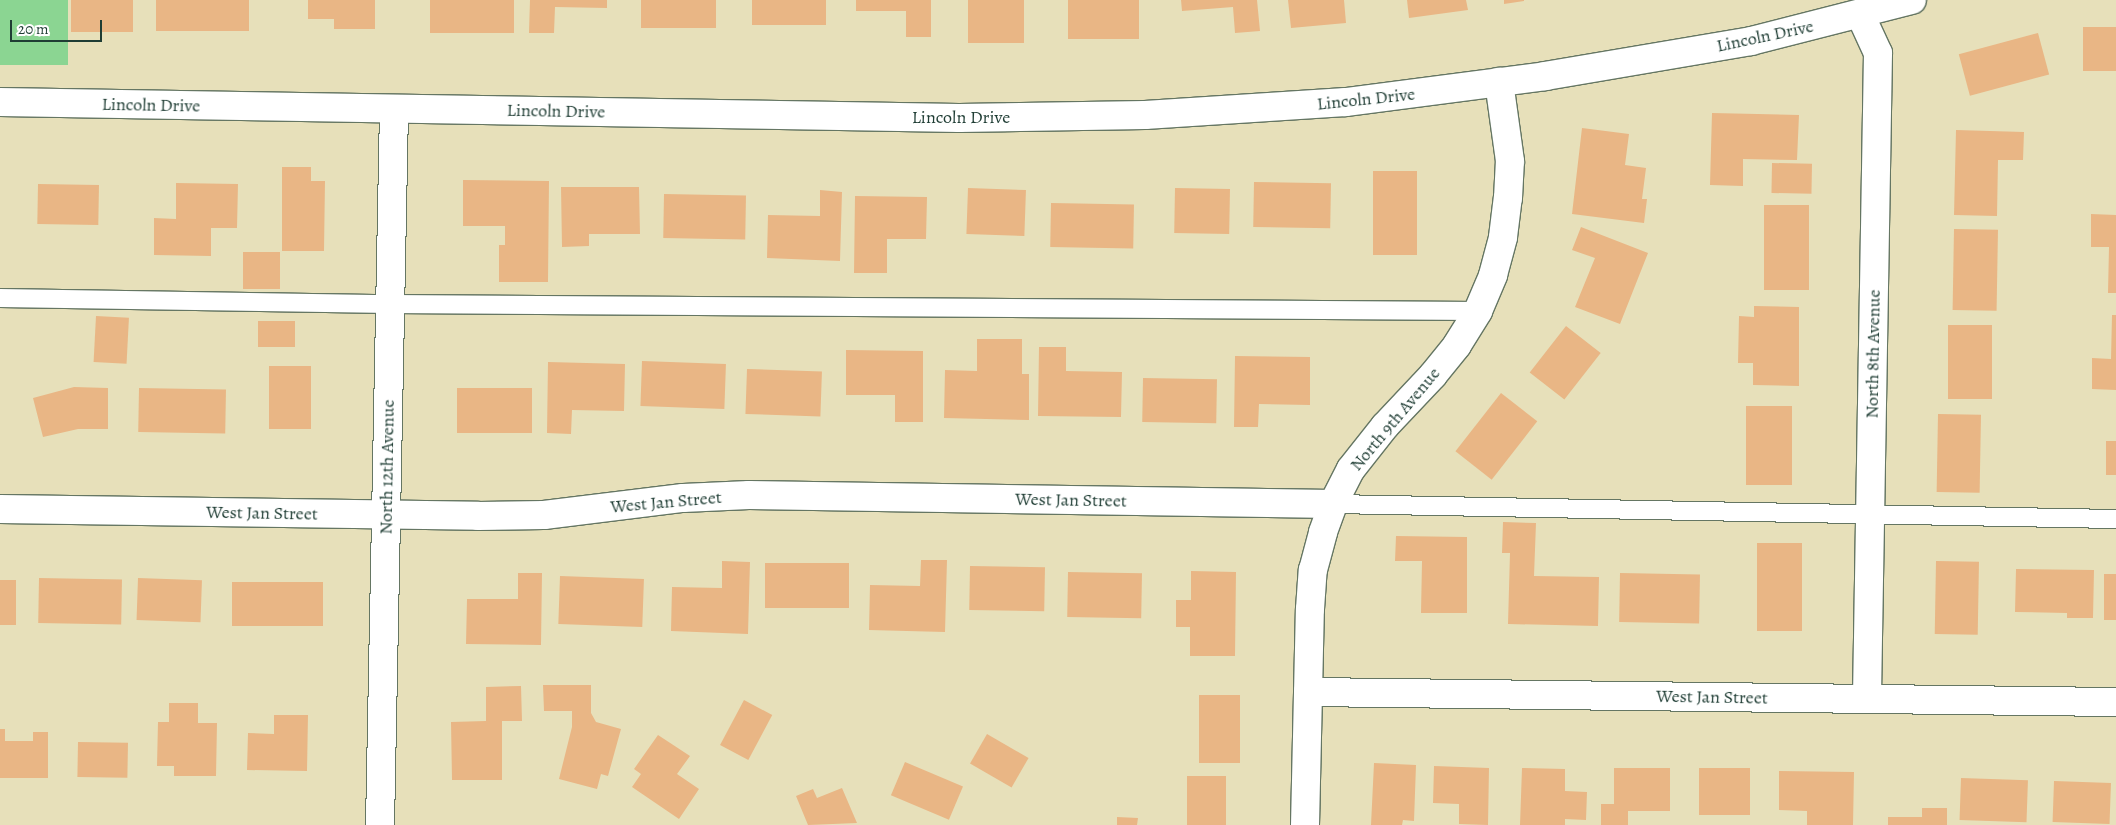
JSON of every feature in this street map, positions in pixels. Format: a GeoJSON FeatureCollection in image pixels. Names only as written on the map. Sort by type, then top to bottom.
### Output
{"type":"FeatureCollection","features":[{"type":"Feature","properties":{"kind":"street","name":"Lincoln Drive"},"geometry":{"type":"LineString","coordinates":[[0,102],[959,118],[1135,116],[1346,102],[1500,82],[1751,40],[1912,0]]}},
{"type":"Feature","properties":{"kind":"street","name":"North 8th Avenue"},"geometry":{"type":"LineString","coordinates":[[1860,14],[1878,53],[1866,699]]}},
{"type":"Feature","properties":{"kind":"street","name":"North 9th Avenue"},"geometry":{"type":"LineString","coordinates":[[1305,825],[1310,609],[1313,570],[1322,532],[1333,504],[1351,469],[1385,426],[1433,376],[1457,345],[1478,311],[1493,275],[1503,237],[1510,161],[1500,82]]}},
{"type":"Feature","properties":{"kind":"street","name":"North 12th Avenue"},"geometry":{"type":"LineString","coordinates":[[380,825],[394,108]]}},
{"type":"Feature","properties":{"kind":"street","name":"West Jan Street"},"geometry":{"type":"LineString","coordinates":[[0,509],[386,515],[544,514],[684,498],[749,495],[1333,504]]}},
{"type":"Feature","properties":{"kind":"street","name":"West Jan Street"},"geometry":{"type":"LineString","coordinates":[[1308,692],[2116,702]]}},
{"type":"Feature","properties":{"kind":"lane"},"geometry":{"type":"LineString","coordinates":[[0,298],[390,304],[1478,311]]}},
{"type":"Feature","properties":{"kind":"lane"},"geometry":{"type":"LineString","coordinates":[[1333,504],[1870,516],[2116,519]]}},
{"type":"Feature","properties":{"kind":"green space"},"geometry":{"type":"Polygon","coordinates":[[[0,0],[68,0],[68,65],[0,65],[0,0]]]}},
{"type":"Feature","properties":{"kind":"building"},"geometry":{"type":"Polygon","coordinates":[[[71,0],[133,0],[133,32],[71,32],[71,0]]]}},
{"type":"Feature","properties":{"kind":"building"},"geometry":{"type":"Polygon","coordinates":[[[156,0],[249,0],[249,31],[156,31],[156,0]]]}},
{"type":"Feature","properties":{"kind":"building"},"geometry":{"type":"Polygon","coordinates":[[[308,0],[375,0],[375,29],[334,29],[334,19],[308,19],[308,0]]]}},
{"type":"Feature","properties":{"kind":"building"},"geometry":{"type":"Polygon","coordinates":[[[430,0],[514,0],[514,33],[430,33],[430,0]]]}},
{"type":"Feature","properties":{"kind":"building"},"geometry":{"type":"Polygon","coordinates":[[[530,0],[607,0],[607,8],[555,7],[554,33],[529,33],[530,0]]]}},
{"type":"Feature","properties":{"kind":"building"},"geometry":{"type":"Polygon","coordinates":[[[641,0],[716,0],[716,28],[641,28],[641,0]]]}},
{"type":"Feature","properties":{"kind":"building"},"geometry":{"type":"Polygon","coordinates":[[[752,0],[826,0],[826,25],[752,25],[752,0]]]}},
{"type":"Feature","properties":{"kind":"building"},"geometry":{"type":"Polygon","coordinates":[[[856,0],[931,0],[931,37],[906,37],[906,11],[856,11],[856,0]]]}},
{"type":"Feature","properties":{"kind":"building"},"geometry":{"type":"Polygon","coordinates":[[[968,0],[1024,0],[1024,43],[968,43],[968,0]]]}},
{"type":"Feature","properties":{"kind":"building"},"geometry":{"type":"Polygon","coordinates":[[[1068,0],[1139,0],[1139,39],[1068,39],[1068,0]]]}},
{"type":"Feature","properties":{"kind":"building"},"geometry":{"type":"Polygon","coordinates":[[[1181,0],[1257,0],[1260,31],[1235,33],[1233,7],[1182,11],[1181,0]]]}},
{"type":"Feature","properties":{"kind":"building"},"geometry":{"type":"Polygon","coordinates":[[[1288,0],[1344,0],[1346,23],[1291,28],[1288,0]]]}},
{"type":"Feature","properties":{"kind":"building"},"geometry":{"type":"Polygon","coordinates":[[[1407,0],[1466,0],[1468,10],[1409,18],[1407,0]]]}},
{"type":"Feature","properties":{"kind":"building"},"geometry":{"type":"Polygon","coordinates":[[[1504,0],[1524,0],[1524,1],[1504,4],[1504,0]]]}},
{"type":"Feature","properties":{"kind":"building"},"geometry":{"type":"Polygon","coordinates":[[[2083,27],[2116,27],[2116,71],[2083,71],[2083,27]]]}},
{"type":"Feature","properties":{"kind":"building"},"geometry":{"type":"Polygon","coordinates":[[[2038,33],[2049,75],[1970,96],[1959,54],[2038,33]]]}},
{"type":"Feature","properties":{"kind":"building"},"geometry":{"type":"Polygon","coordinates":[[[1712,113],[1799,115],[1797,160],[1743,159],[1743,186],[1710,185],[1712,113]]]}},
{"type":"Feature","properties":{"kind":"building"},"geometry":{"type":"Polygon","coordinates":[[[1582,128],[1629,134],[1625,165],[1646,168],[1642,199],[1647,199],[1644,223],[1572,214],[1582,128]]]}},
{"type":"Feature","properties":{"kind":"building"},"geometry":{"type":"Polygon","coordinates":[[[1956,130],[2024,132],[2023,160],[1998,160],[1997,216],[1954,215],[1956,130]]]}},
{"type":"Feature","properties":{"kind":"building"},"geometry":{"type":"Polygon","coordinates":[[[1772,163],[1812,164],[1811,194],[1771,193],[1772,163]]]}},
{"type":"Feature","properties":{"kind":"building"},"geometry":{"type":"Polygon","coordinates":[[[282,167],[311,167],[311,181],[325,181],[324,251],[282,251],[282,167]]]}},
{"type":"Feature","properties":{"kind":"building"},"geometry":{"type":"Polygon","coordinates":[[[1373,171],[1417,171],[1417,255],[1373,255],[1373,171]]]}},
{"type":"Feature","properties":{"kind":"building"},"geometry":{"type":"Polygon","coordinates":[[[463,180],[549,181],[548,282],[499,282],[499,245],[505,245],[505,226],[463,226],[463,180]]]}},
{"type":"Feature","properties":{"kind":"building"},"geometry":{"type":"Polygon","coordinates":[[[1254,182],[1331,183],[1330,228],[1253,227],[1254,182]]]}},
{"type":"Feature","properties":{"kind":"building"},"geometry":{"type":"Polygon","coordinates":[[[176,183],[238,184],[237,228],[211,228],[211,256],[154,255],[154,218],[176,219],[176,183]]]}},
{"type":"Feature","properties":{"kind":"building"},"geometry":{"type":"Polygon","coordinates":[[[38,184],[99,185],[98,225],[37,224],[38,184]]]}},
{"type":"Feature","properties":{"kind":"building"},"geometry":{"type":"Polygon","coordinates":[[[561,187],[639,187],[640,234],[589,234],[589,246],[562,247],[561,187]]]}},
{"type":"Feature","properties":{"kind":"building"},"geometry":{"type":"Polygon","coordinates":[[[968,188],[1026,190],[1024,236],[966,234],[968,188]]]}},
{"type":"Feature","properties":{"kind":"building"},"geometry":{"type":"Polygon","coordinates":[[[1175,188],[1230,189],[1229,234],[1174,233],[1175,188]]]}},
{"type":"Feature","properties":{"kind":"building"},"geometry":{"type":"Polygon","coordinates":[[[820,190],[842,192],[840,261],[767,258],[768,215],[820,216],[820,190]]]}},
{"type":"Feature","properties":{"kind":"building"},"geometry":{"type":"Polygon","coordinates":[[[664,194],[746,195],[745,239],[663,238],[664,194]]]}},
{"type":"Feature","properties":{"kind":"building"},"geometry":{"type":"Polygon","coordinates":[[[855,196],[927,197],[926,239],[887,239],[887,273],[854,273],[855,196]]]}},
{"type":"Feature","properties":{"kind":"building"},"geometry":{"type":"Polygon","coordinates":[[[1051,203],[1134,204],[1133,248],[1050,247],[1051,203]]]}},
{"type":"Feature","properties":{"kind":"building"},"geometry":{"type":"Polygon","coordinates":[[[1764,205],[1809,205],[1809,290],[1764,290],[1764,205]]]}},
{"type":"Feature","properties":{"kind":"building"},"geometry":{"type":"Polygon","coordinates":[[[2091,214],[2116,215],[2116,293],[2108,293],[2109,247],[2091,247],[2091,214]]]}},
{"type":"Feature","properties":{"kind":"building"},"geometry":{"type":"Polygon","coordinates":[[[1581,227],[1648,253],[1620,324],[1575,307],[1595,258],[1572,250],[1581,227]]]}},
{"type":"Feature","properties":{"kind":"building"},"geometry":{"type":"Polygon","coordinates":[[[1954,229],[1998,230],[1997,311],[1953,310],[1954,229]]]}},
{"type":"Feature","properties":{"kind":"building"},"geometry":{"type":"Polygon","coordinates":[[[243,252],[280,252],[280,289],[243,289],[243,252]]]}},
{"type":"Feature","properties":{"kind":"building"},"geometry":{"type":"Polygon","coordinates":[[[1754,306],[1799,307],[1799,386],[1753,385],[1753,363],[1738,363],[1739,316],[1754,317],[1754,306]]]}},
{"type":"Feature","properties":{"kind":"building"},"geometry":{"type":"Polygon","coordinates":[[[2112,315],[2116,315],[2116,390],[2092,389],[2092,358],[2111,359],[2112,315]]]}},
{"type":"Feature","properties":{"kind":"building"},"geometry":{"type":"Polygon","coordinates":[[[96,316],[129,318],[127,364],[94,362],[96,316]]]}},
{"type":"Feature","properties":{"kind":"building"},"geometry":{"type":"Polygon","coordinates":[[[258,321],[295,321],[295,347],[258,347],[258,321]]]}},
{"type":"Feature","properties":{"kind":"building"},"geometry":{"type":"Polygon","coordinates":[[[1948,325],[1992,325],[1992,399],[1948,399],[1948,325]]]}},
{"type":"Feature","properties":{"kind":"building"},"geometry":{"type":"Polygon","coordinates":[[[1566,326],[1601,353],[1564,400],[1530,372],[1566,326]]]}},
{"type":"Feature","properties":{"kind":"building"},"geometry":{"type":"Polygon","coordinates":[[[977,339],[1022,339],[1022,374],[1029,374],[1029,420],[944,418],[945,370],[977,371],[977,339]]]}},
{"type":"Feature","properties":{"kind":"building"},"geometry":{"type":"Polygon","coordinates":[[[1039,347],[1066,347],[1066,371],[1122,372],[1121,417],[1038,416],[1039,347]]]}},
{"type":"Feature","properties":{"kind":"building"},"geometry":{"type":"Polygon","coordinates":[[[846,350],[923,351],[923,422],[895,422],[895,395],[846,395],[846,350]]]}},
{"type":"Feature","properties":{"kind":"building"},"geometry":{"type":"Polygon","coordinates":[[[1235,356],[1310,357],[1310,405],[1259,404],[1258,427],[1234,427],[1235,356]]]}},
{"type":"Feature","properties":{"kind":"building"},"geometry":{"type":"Polygon","coordinates":[[[642,361],[726,364],[724,409],[640,406],[642,361]]]}},
{"type":"Feature","properties":{"kind":"building"},"geometry":{"type":"Polygon","coordinates":[[[548,362],[625,364],[624,411],[572,410],[571,434],[547,433],[548,362]]]}},
{"type":"Feature","properties":{"kind":"building"},"geometry":{"type":"Polygon","coordinates":[[[269,366],[311,366],[311,429],[269,429],[269,366]]]}},
{"type":"Feature","properties":{"kind":"building"},"geometry":{"type":"Polygon","coordinates":[[[747,369],[822,372],[820,417],[745,414],[747,369]]]}},
{"type":"Feature","properties":{"kind":"building"},"geometry":{"type":"Polygon","coordinates":[[[1143,378],[1217,379],[1216,423],[1142,422],[1143,378]]]}},
{"type":"Feature","properties":{"kind":"building"},"geometry":{"type":"Polygon","coordinates":[[[74,387],[108,388],[108,429],[78,429],[43,437],[33,398],[74,387]]]}},
{"type":"Feature","properties":{"kind":"building"},"geometry":{"type":"Polygon","coordinates":[[[139,388],[226,390],[225,434],[138,432],[139,388]]]}},
{"type":"Feature","properties":{"kind":"building"},"geometry":{"type":"Polygon","coordinates":[[[457,388],[532,388],[532,433],[457,433],[457,388]]]}},
{"type":"Feature","properties":{"kind":"building"},"geometry":{"type":"Polygon","coordinates":[[[1501,393],[1537,421],[1492,480],[1455,451],[1501,393]]]}},
{"type":"Feature","properties":{"kind":"building"},"geometry":{"type":"Polygon","coordinates":[[[1746,406],[1792,406],[1792,485],[1746,485],[1746,406]]]}},
{"type":"Feature","properties":{"kind":"building"},"geometry":{"type":"Polygon","coordinates":[[[1938,414],[1981,415],[1980,493],[1937,492],[1938,414]]]}},
{"type":"Feature","properties":{"kind":"building"},"geometry":{"type":"Polygon","coordinates":[[[2106,441],[2116,441],[2116,475],[2106,475],[2106,441]]]}},
{"type":"Feature","properties":{"kind":"building"},"geometry":{"type":"Polygon","coordinates":[[[1503,522],[1536,523],[1534,576],[1599,577],[1598,626],[1508,624],[1510,553],[1502,553],[1503,522]]]}},
{"type":"Feature","properties":{"kind":"building"},"geometry":{"type":"Polygon","coordinates":[[[1396,536],[1467,537],[1467,613],[1421,613],[1422,561],[1395,561],[1396,536]]]}},
{"type":"Feature","properties":{"kind":"building"},"geometry":{"type":"Polygon","coordinates":[[[1757,543],[1802,543],[1802,631],[1757,631],[1757,543]]]}},
{"type":"Feature","properties":{"kind":"building"},"geometry":{"type":"Polygon","coordinates":[[[921,560],[947,560],[945,632],[869,630],[870,585],[920,586],[921,560]]]}},
{"type":"Feature","properties":{"kind":"building"},"geometry":{"type":"Polygon","coordinates":[[[722,561],[750,562],[748,634],[671,631],[672,587],[722,588],[722,561]]]}},
{"type":"Feature","properties":{"kind":"building"},"geometry":{"type":"Polygon","coordinates":[[[1936,561],[1979,562],[1978,635],[1935,634],[1936,561]]]}},
{"type":"Feature","properties":{"kind":"building"},"geometry":{"type":"Polygon","coordinates":[[[765,563],[849,563],[849,608],[765,608],[765,563]]]}},
{"type":"Feature","properties":{"kind":"building"},"geometry":{"type":"Polygon","coordinates":[[[970,566],[1045,567],[1044,611],[969,610],[970,566]]]}},
{"type":"Feature","properties":{"kind":"building"},"geometry":{"type":"Polygon","coordinates":[[[2016,569],[2094,570],[2093,618],[2067,618],[2067,613],[2015,612],[2016,569]]]}},
{"type":"Feature","properties":{"kind":"building"},"geometry":{"type":"Polygon","coordinates":[[[1191,571],[1236,572],[1235,656],[1190,656],[1190,627],[1176,627],[1176,600],[1191,600],[1191,571]]]}},
{"type":"Feature","properties":{"kind":"building"},"geometry":{"type":"Polygon","coordinates":[[[1068,572],[1142,573],[1141,618],[1067,617],[1068,572]]]}},
{"type":"Feature","properties":{"kind":"building"},"geometry":{"type":"Polygon","coordinates":[[[518,573],[542,573],[541,645],[466,644],[467,599],[518,599],[518,573]]]}},
{"type":"Feature","properties":{"kind":"building"},"geometry":{"type":"Polygon","coordinates":[[[1620,573],[1700,574],[1699,623],[1619,622],[1620,573]]]}},
{"type":"Feature","properties":{"kind":"building"},"geometry":{"type":"Polygon","coordinates":[[[2104,574],[2116,574],[2116,620],[2104,620],[2104,574]]]}},
{"type":"Feature","properties":{"kind":"building"},"geometry":{"type":"Polygon","coordinates":[[[560,576],[644,579],[642,627],[558,624],[560,576]]]}},
{"type":"Feature","properties":{"kind":"building"},"geometry":{"type":"Polygon","coordinates":[[[39,578],[122,579],[121,624],[38,623],[39,578]]]}},
{"type":"Feature","properties":{"kind":"building"},"geometry":{"type":"Polygon","coordinates":[[[138,578],[202,580],[200,622],[137,620],[138,578]]]}},
{"type":"Feature","properties":{"kind":"building"},"geometry":{"type":"Polygon","coordinates":[[[0,580],[16,580],[16,625],[0,625],[0,580]]]}},
{"type":"Feature","properties":{"kind":"building"},"geometry":{"type":"Polygon","coordinates":[[[232,582],[323,582],[323,626],[232,626],[232,582]]]}},
{"type":"Feature","properties":{"kind":"building"},"geometry":{"type":"Polygon","coordinates":[[[543,685],[591,685],[591,713],[596,722],[621,729],[608,776],[601,774],[597,789],[559,779],[572,727],[572,711],[544,711],[543,685]]]}},
{"type":"Feature","properties":{"kind":"building"},"geometry":{"type":"Polygon","coordinates":[[[521,686],[522,721],[502,721],[502,780],[452,780],[451,722],[486,721],[486,687],[521,686]]]}},
{"type":"Feature","properties":{"kind":"building"},"geometry":{"type":"Polygon","coordinates":[[[1199,695],[1240,695],[1240,763],[1199,763],[1199,695]]]}},
{"type":"Feature","properties":{"kind":"building"},"geometry":{"type":"Polygon","coordinates":[[[744,700],[772,715],[748,760],[720,745],[744,700]]]}},
{"type":"Feature","properties":{"kind":"building"},"geometry":{"type":"Polygon","coordinates":[[[169,703],[198,703],[198,723],[217,723],[216,776],[174,776],[174,766],[157,766],[158,722],[169,722],[169,703]]]}},
{"type":"Feature","properties":{"kind":"building"},"geometry":{"type":"Polygon","coordinates":[[[274,715],[308,715],[307,771],[247,770],[248,733],[274,734],[274,715]]]}},
{"type":"Feature","properties":{"kind":"building"},"geometry":{"type":"Polygon","coordinates":[[[0,729],[5,729],[5,741],[33,741],[33,732],[48,732],[48,778],[0,778],[0,729]]]}},
{"type":"Feature","properties":{"kind":"building"},"geometry":{"type":"Polygon","coordinates":[[[987,734],[1029,758],[1012,787],[970,763],[987,734]]]}},
{"type":"Feature","properties":{"kind":"building"},"geometry":{"type":"Polygon","coordinates":[[[658,735],[690,756],[677,774],[699,789],[679,819],[632,787],[641,774],[634,769],[658,735]]]}},
{"type":"Feature","properties":{"kind":"building"},"geometry":{"type":"Polygon","coordinates":[[[78,742],[128,743],[127,778],[77,777],[78,742]]]}},
{"type":"Feature","properties":{"kind":"building"},"geometry":{"type":"Polygon","coordinates":[[[905,762],[963,787],[949,820],[891,795],[905,762]]]}},
{"type":"Feature","properties":{"kind":"building"},"geometry":{"type":"Polygon","coordinates":[[[1374,763],[1416,765],[1414,821],[1403,820],[1402,825],[1371,825],[1374,763]]]}},
{"type":"Feature","properties":{"kind":"building"},"geometry":{"type":"Polygon","coordinates":[[[1434,766],[1489,768],[1488,825],[1459,824],[1459,804],[1433,803],[1434,766]]]}},
{"type":"Feature","properties":{"kind":"building"},"geometry":{"type":"Polygon","coordinates":[[[1522,768],[1565,769],[1565,791],[1587,792],[1586,820],[1565,819],[1565,825],[1520,825],[1522,768]]]}},
{"type":"Feature","properties":{"kind":"building"},"geometry":{"type":"Polygon","coordinates":[[[1614,768],[1670,768],[1670,811],[1628,811],[1628,825],[1601,825],[1601,804],[1614,804],[1614,768]]]}},
{"type":"Feature","properties":{"kind":"building"},"geometry":{"type":"Polygon","coordinates":[[[1699,768],[1750,768],[1750,815],[1699,815],[1699,768]]]}},
{"type":"Feature","properties":{"kind":"building"},"geometry":{"type":"Polygon","coordinates":[[[1779,771],[1854,772],[1853,825],[1807,825],[1807,811],[1779,810],[1779,771]]]}},
{"type":"Feature","properties":{"kind":"building"},"geometry":{"type":"Polygon","coordinates":[[[1187,776],[1226,776],[1226,825],[1187,825],[1187,776]]]}},
{"type":"Feature","properties":{"kind":"building"},"geometry":{"type":"Polygon","coordinates":[[[1961,778],[2028,780],[2026,822],[1960,820],[1961,778]]]}},
{"type":"Feature","properties":{"kind":"building"},"geometry":{"type":"Polygon","coordinates":[[[2054,781],[2111,783],[2110,824],[2053,822],[2054,781]]]}},
{"type":"Feature","properties":{"kind":"building"},"geometry":{"type":"Polygon","coordinates":[[[842,788],[857,823],[808,825],[796,796],[813,789],[817,798],[842,788]]]}},
{"type":"Feature","properties":{"kind":"building"},"geometry":{"type":"Polygon","coordinates":[[[1922,808],[1947,808],[1947,825],[1888,825],[1888,817],[1922,817],[1922,808]]]}},
{"type":"Feature","properties":{"kind":"building"},"geometry":{"type":"Polygon","coordinates":[[[1117,817],[1138,818],[1137,825],[1117,825],[1117,817]]]}}]}
